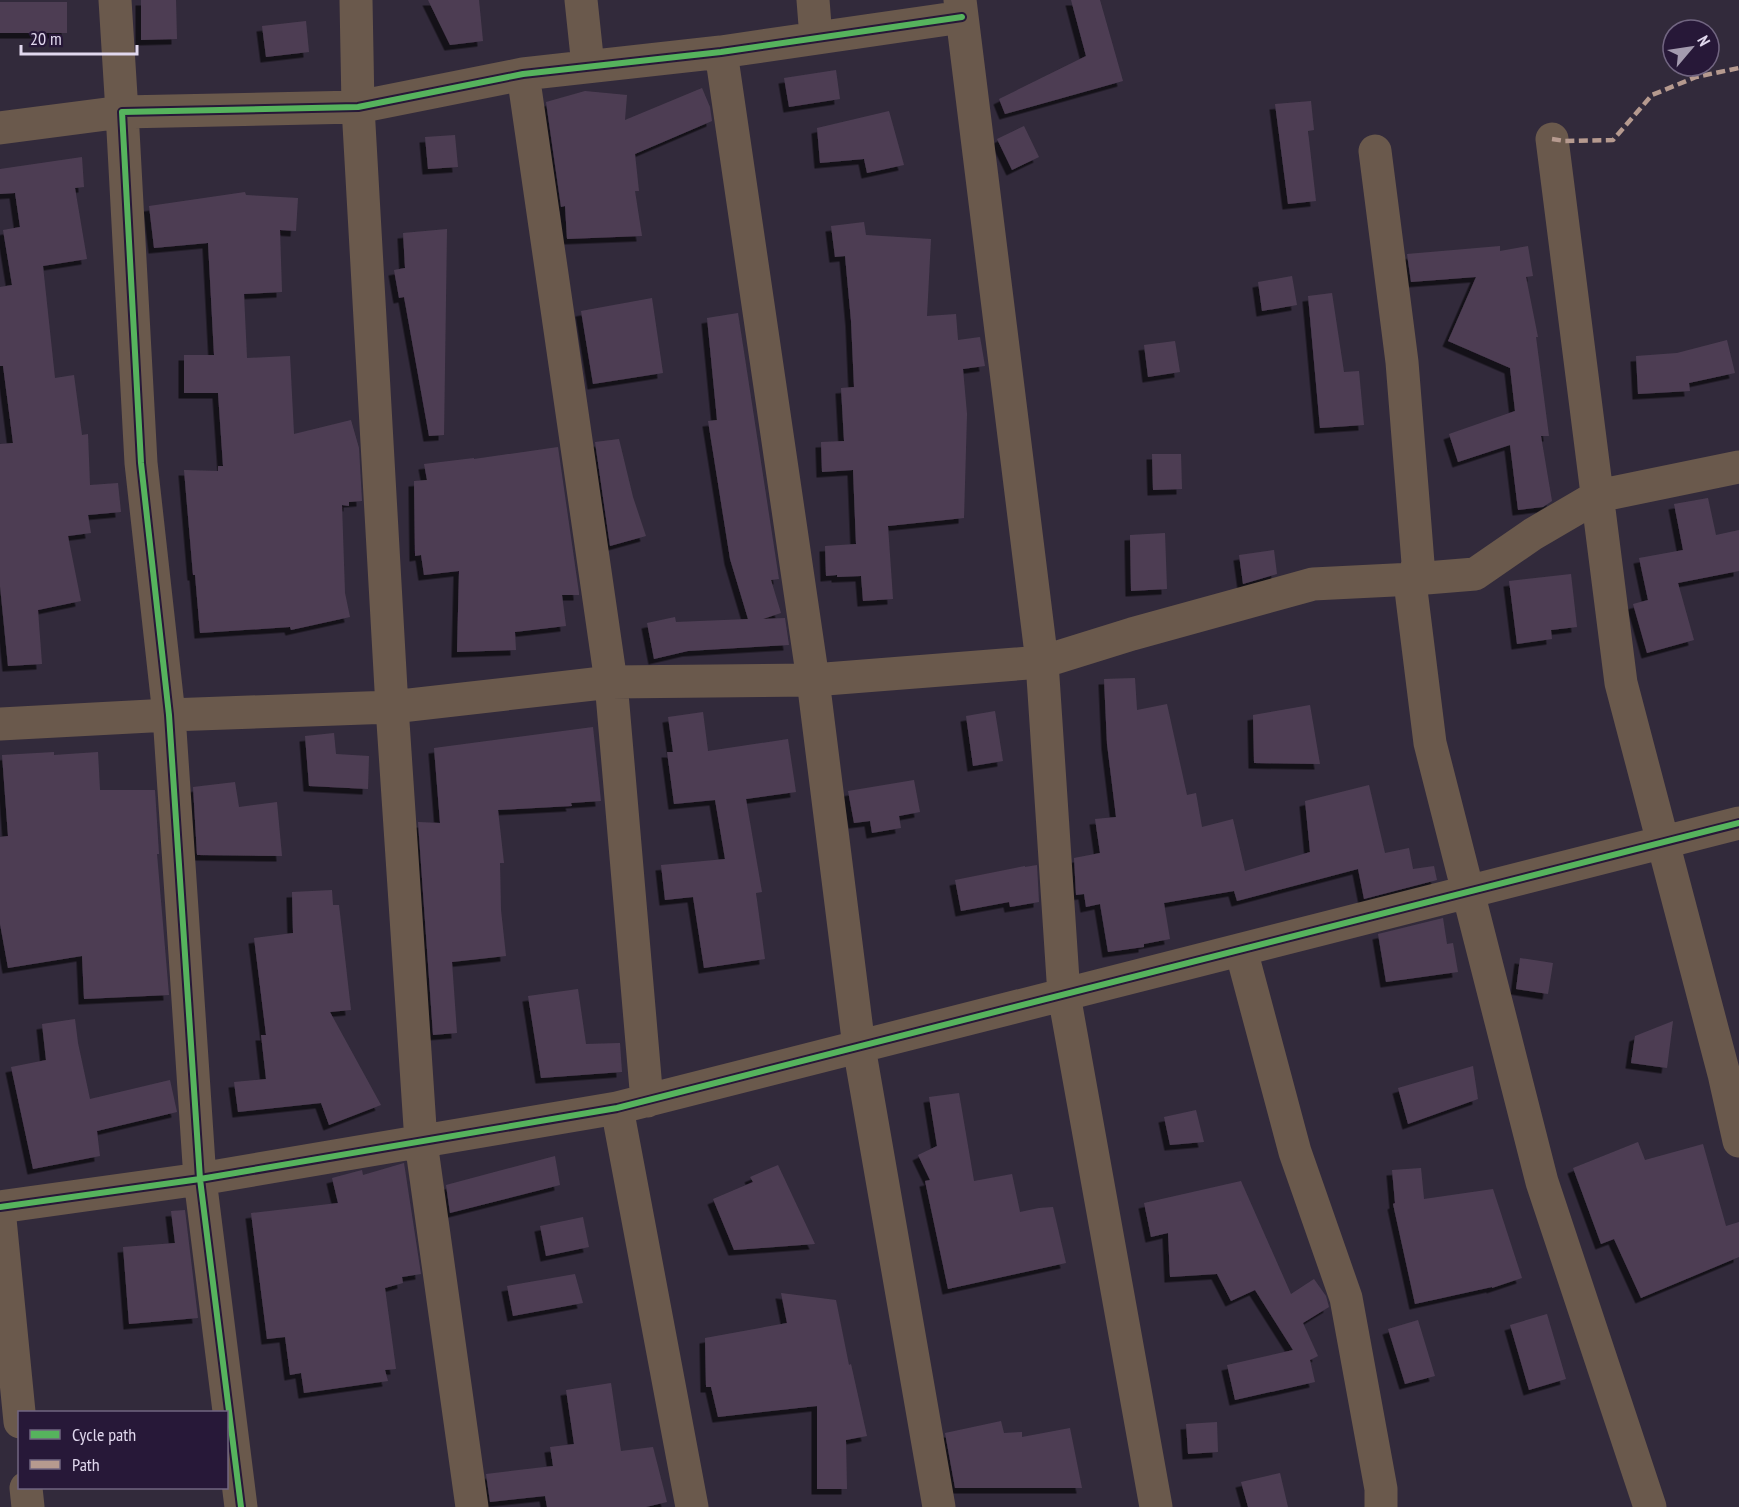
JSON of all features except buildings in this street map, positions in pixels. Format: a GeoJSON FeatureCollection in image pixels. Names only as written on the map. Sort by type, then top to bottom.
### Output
{"type":"FeatureCollection","features":[{"type":"Feature","properties":{"kind":"street"},"geometry":{"type":"LineString","coordinates":[[115,0],[141,463],[169,715],[200,1179],[241,1507]]}},
{"type":"Feature","properties":{"kind":"street"},"geometry":{"type":"LineString","coordinates":[[356,0],[358,107],[392,707],[421,1142],[472,1507]]}},
{"type":"Feature","properties":{"kind":"street"},"geometry":{"type":"LineString","coordinates":[[581,0],[588,66]]}},
{"type":"Feature","properties":{"kind":"street"},"geometry":{"type":"LineString","coordinates":[[813,0],[816,38]]}},
{"type":"Feature","properties":{"kind":"street"},"geometry":{"type":"LineString","coordinates":[[0,128],[122,112],[358,107],[523,74],[721,52],[816,38],[961,8],[1042,662],[1064,994],[1156,1507]]}},
{"type":"Feature","properties":{"kind":"street"},"geometry":{"type":"LineString","coordinates":[[721,52],[813,680],[859,1047],[939,1507]]}},
{"type":"Feature","properties":{"kind":"street"},"geometry":{"type":"LineString","coordinates":[[523,74],[611,682],[632,1104],[692,1507]]}},
{"type":"Feature","properties":{"kind":"street"},"geometry":{"type":"LineString","coordinates":[[1552,139],[1622,683],[1724,1074],[1739,1141]]}},
{"type":"Feature","properties":{"kind":"street"},"geometry":{"type":"LineString","coordinates":[[1375,151],[1402,362],[1418,563],[1411,590],[1430,743],[1542,1182],[1650,1507]]}},
{"type":"Feature","properties":{"kind":"street"},"geometry":{"type":"LineString","coordinates":[[0,724],[392,707],[611,682],[813,680],[1042,662],[1132,634],[1313,584],[1475,574],[1533,534],[1598,496],[1739,467]]}},
{"type":"Feature","properties":{"kind":"street"},"geometry":{"type":"LineString","coordinates":[[0,1207],[200,1179],[632,1104],[1739,823]]}},
{"type":"Feature","properties":{"kind":"street"},"geometry":{"type":"LineString","coordinates":[[1241,950],[1295,1152],[1346,1298],[1381,1489],[1382,1507]]}},
{"type":"Feature","properties":{"kind":"street"},"geometry":{"type":"LineString","coordinates":[[0,1219],[19,1411]]}},
{"type":"Feature","properties":{"kind":"street"},"geometry":{"type":"LineString","coordinates":[[26,1489],[28,1507]]}},
{"type":"Feature","properties":{"kind":"marked path"},"geometry":{"type":"LineString","coordinates":[[1552,139],[1613,140],[1652,95],[1696,77],[1739,68]]}},
{"type":"Feature","properties":{"kind":"cycle path"},"geometry":{"type":"LineString","coordinates":[[241,1507],[200,1179],[169,715],[141,463],[122,112],[358,107],[523,74],[721,52],[962,17]]}},
{"type":"Feature","properties":{"kind":"cycle path"},"geometry":{"type":"LineString","coordinates":[[0,1207],[200,1179],[617,1108],[1739,823]]}}]}
